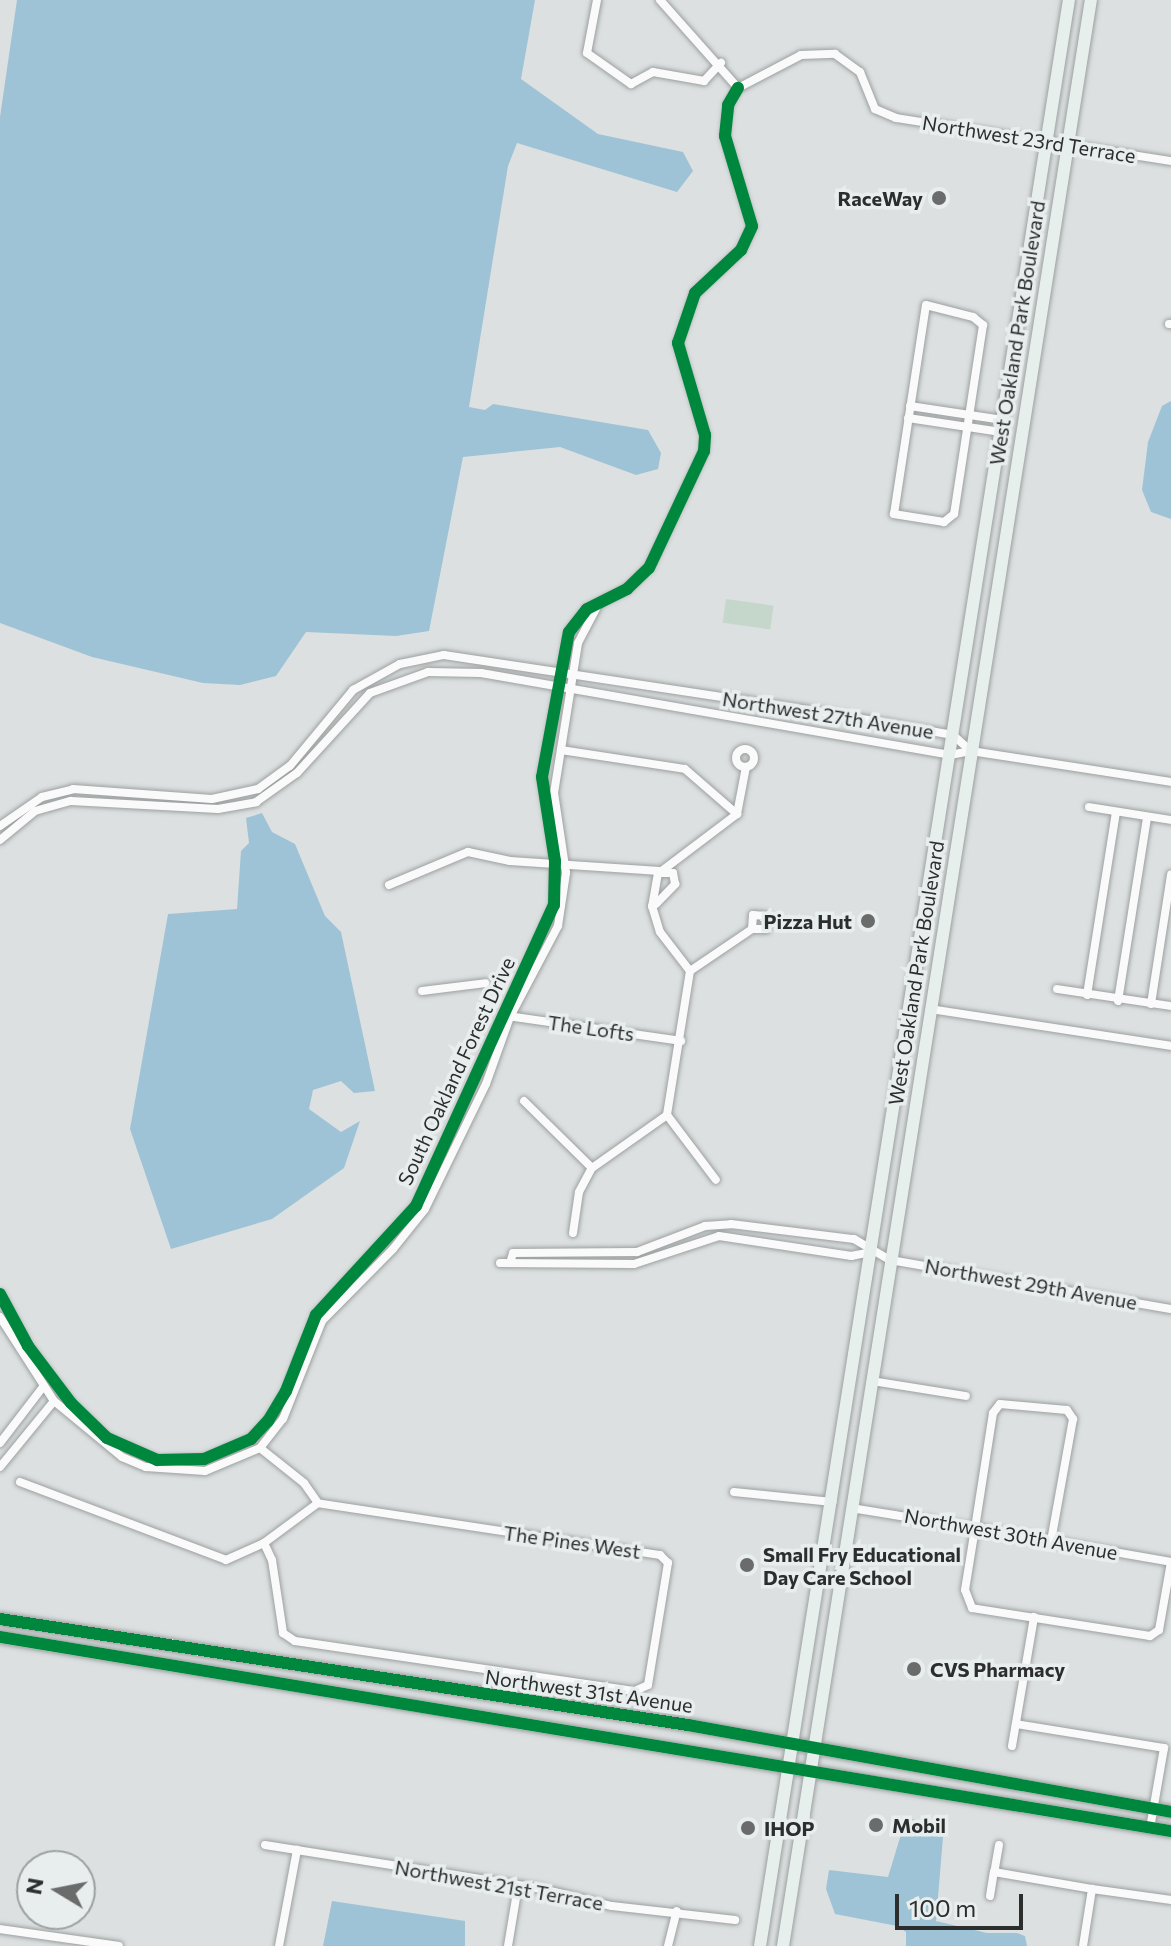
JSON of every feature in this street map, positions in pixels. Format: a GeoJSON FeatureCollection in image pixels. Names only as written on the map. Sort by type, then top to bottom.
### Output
{"type":"FeatureCollection","features":[{"type":"Feature","properties":{"kind":"main road","name":"West Oakland Park Boulevard"},"geometry":{"type":"LineString","coordinates":[[760,1946],[836,1484],[1069,0]]}},
{"type":"Feature","properties":{"kind":"main road","name":"West Oakland Park Boulevard"},"geometry":{"type":"LineString","coordinates":[[783,1946],[813,1771],[851,1508],[1065,148],[1091,0]]}},
{"type":"Feature","properties":{"kind":"main road"},"geometry":{"type":"LineString","coordinates":[[1006,401],[1010,415],[1022,425]]}},
{"type":"Feature","properties":{"kind":"main road"},"geometry":{"type":"LineString","coordinates":[[1002,426],[1016,432],[1018,449]]}},
{"type":"Feature","properties":{"kind":"main road"},"geometry":{"type":"LineString","coordinates":[[914,986],[930,1009]]}},
{"type":"Feature","properties":{"kind":"main road"},"geometry":{"type":"LineString","coordinates":[[911,1010],[924,1042]]}},
{"type":"Feature","properties":{"kind":"main road"},"geometry":{"type":"LineString","coordinates":[[836,1484],[851,1508]]}},
{"type":"Feature","properties":{"kind":"main road"},"geometry":{"type":"LineString","coordinates":[[833,1502],[847,1535]]}},
{"type":"Feature","properties":{"kind":"main road","name":"Northwest 31st Avenue"},"geometry":{"type":"LineString","coordinates":[[0,1619],[793,1744],[1171,1812]]}},
{"type":"Feature","properties":{"kind":"main road","name":"Northwest 31st Avenue"},"geometry":{"type":"LineString","coordinates":[[0,1637],[1171,1831]]}},
{"type":"Feature","properties":{"kind":"street"},"geometry":{"type":"LineString","coordinates":[[597,0],[587,53],[631,84],[653,72],[704,81],[721,63]]}},
{"type":"Feature","properties":{"kind":"street"},"geometry":{"type":"LineString","coordinates":[[601,602],[629,588],[649,568],[704,451],[705,435],[678,343],[695,293],[741,250],[752,226],[725,136],[728,105],[738,88],[721,63],[660,0]]}},
{"type":"Feature","properties":{"kind":"street","name":"Northwest 23rd Terrace"},"geometry":{"type":"LineString","coordinates":[[738,88],[801,55],[835,54],[860,72],[875,109],[896,118],[1065,148],[1171,161]]}},
{"type":"Feature","properties":{"kind":"street"},"geometry":{"type":"LineString","coordinates":[[926,305],[973,317],[983,325],[954,514],[944,522],[894,514],[910,406],[926,305]]}},
{"type":"Feature","properties":{"kind":"street"},"geometry":{"type":"LineString","coordinates":[[910,406],[969,416],[1002,426]]}},
{"type":"Feature","properties":{"kind":"street"},"geometry":{"type":"LineString","coordinates":[[908,418],[968,428],[1002,426]]}},
{"type":"Feature","properties":{"kind":"street","name":"South Oakland Forest Drive"},"geometry":{"type":"LineString","coordinates":[[560,861],[542,777],[558,671],[578,618],[601,602]]}},
{"type":"Feature","properties":{"kind":"street","name":"South Oakland Forest Drive"},"geometry":{"type":"LineString","coordinates":[[0,1294],[28,1346],[71,1403],[107,1438],[157,1460],[204,1459],[251,1439],[268,1421],[286,1391],[316,1315],[414,1215],[506,1016],[558,926],[560,861],[554,800],[581,632],[601,602]]}},
{"type":"Feature","properties":{"kind":"street","name":"Northwest 27th Avenue"},"geometry":{"type":"LineString","coordinates":[[0,826],[42,797],[73,789],[212,799],[258,789],[290,766],[353,690],[414,659],[456,655],[953,735],[971,751]]}},
{"type":"Feature","properties":{"kind":"street"},"geometry":{"type":"LineString","coordinates":[[0,840],[35,811],[71,801],[218,809],[256,802],[297,773],[357,703],[413,675],[472,672],[950,755],[971,751],[1171,782]]}},
{"type":"Feature","properties":{"kind":"street"},"geometry":{"type":"LineString","coordinates":[[561,750],[685,769],[737,814]]}},
{"type":"Feature","properties":{"kind":"street"},"geometry":{"type":"LineString","coordinates":[[573,1233],[579,1192],[592,1168],[667,1115],[690,971],[660,932],[654,913],[661,875],[737,814],[746,767]]}},
{"type":"Feature","properties":{"kind":"street"},"geometry":{"type":"LineString","coordinates":[[1089,807],[1171,820]]}},
{"type":"Feature","properties":{"kind":"street"},"geometry":{"type":"LineString","coordinates":[[1087,995],[1116,812]]}},
{"type":"Feature","properties":{"kind":"street"},"geometry":{"type":"LineString","coordinates":[[1118,1001],[1147,817]]}},
{"type":"Feature","properties":{"kind":"street"},"geometry":{"type":"LineString","coordinates":[[389,885],[468,852],[510,861],[560,861],[638,869],[661,875],[675,884],[665,890],[654,913]]}},
{"type":"Feature","properties":{"kind":"street"},"geometry":{"type":"LineString","coordinates":[[661,875],[665,890]]}},
{"type":"Feature","properties":{"kind":"street"},"geometry":{"type":"LineString","coordinates":[[1151,1004],[1171,875]]}},
{"type":"Feature","properties":{"kind":"street"},"geometry":{"type":"LineString","coordinates":[[690,971],[752,929]]}},
{"type":"Feature","properties":{"kind":"street"},"geometry":{"type":"LineString","coordinates":[[422,991],[486,983]]}},
{"type":"Feature","properties":{"kind":"street"},"geometry":{"type":"LineString","coordinates":[[1057,989],[1118,1001],[1171,1006]]}},
{"type":"Feature","properties":{"kind":"street"},"geometry":{"type":"LineString","coordinates":[[930,1009],[1171,1046]]}},
{"type":"Feature","properties":{"kind":"street","name":"South Oakland Forest Drive"},"geometry":{"type":"LineString","coordinates":[[0,1317],[54,1401],[97,1441],[146,1467],[217,1470],[260,1448],[283,1419],[322,1321],[414,1215],[469,1120],[506,1016]]}},
{"type":"Feature","properties":{"kind":"street","name":"The Lofts"},"geometry":{"type":"LineString","coordinates":[[506,1016],[681,1041]]}},
{"type":"Feature","properties":{"kind":"street"},"geometry":{"type":"LineString","coordinates":[[524,1101],[592,1168]]}},
{"type":"Feature","properties":{"kind":"street"},"geometry":{"type":"LineString","coordinates":[[460,1115],[469,1120]]}},
{"type":"Feature","properties":{"kind":"street"},"geometry":{"type":"LineString","coordinates":[[667,1115],[716,1180]]}},
{"type":"Feature","properties":{"kind":"street"},"geometry":{"type":"LineString","coordinates":[[715,1236],[714,1224],[637,1252],[513,1253],[505,1263],[634,1264],[715,1236],[851,1256],[872,1252]]}},
{"type":"Feature","properties":{"kind":"street","name":"Northwest 29th Avenue"},"geometry":{"type":"LineString","coordinates":[[714,1224],[854,1239],[890,1260],[1171,1309]]}},
{"type":"Feature","properties":{"kind":"street"},"geometry":{"type":"LineString","coordinates":[[687,1234],[692,1244]]}},
{"type":"Feature","properties":{"kind":"street"},"geometry":{"type":"LineString","coordinates":[[872,1381],[966,1396]]}},
{"type":"Feature","properties":{"kind":"street"},"geometry":{"type":"LineString","coordinates":[[0,1443],[43,1387]]}},
{"type":"Feature","properties":{"kind":"street"},"geometry":{"type":"LineString","coordinates":[[0,1467],[54,1401]]}},
{"type":"Feature","properties":{"kind":"street"},"geometry":{"type":"LineString","coordinates":[[1051,1541],[1073,1419],[1067,1410],[1000,1404],[993,1413],[975,1528],[966,1599],[972,1608],[1150,1636],[1159,1630],[1171,1562]]}},
{"type":"Feature","properties":{"kind":"street"},"geometry":{"type":"LineString","coordinates":[[20,1482],[226,1560],[264,1543],[318,1503],[304,1483],[260,1448]]}},
{"type":"Feature","properties":{"kind":"street"},"geometry":{"type":"LineString","coordinates":[[734,1492],[833,1502]]}},
{"type":"Feature","properties":{"kind":"street","name":"The Pines West"},"geometry":{"type":"LineString","coordinates":[[264,1543],[272,1560],[283,1633],[295,1641],[635,1691],[648,1685],[668,1563],[660,1555],[318,1503]]}},
{"type":"Feature","properties":{"kind":"street","name":"Northwest 30th Avenue"},"geometry":{"type":"LineString","coordinates":[[851,1508],[1171,1562]]}},
{"type":"Feature","properties":{"kind":"street"},"geometry":{"type":"LineString","coordinates":[[1012,1746],[1034,1617]]}},
{"type":"Feature","properties":{"kind":"street"},"geometry":{"type":"LineString","coordinates":[[1016,1724],[1164,1748],[1157,1810],[1150,1828]]}},
{"type":"Feature","properties":{"kind":"street","name":"Northwest 21st Terrace"},"geometry":{"type":"LineString","coordinates":[[265,1845],[518,1886],[612,1906],[735,1920]]}},
{"type":"Feature","properties":{"kind":"street"},"geometry":{"type":"LineString","coordinates":[[990,1896],[999,1845]]}},
{"type":"Feature","properties":{"kind":"street"},"geometry":{"type":"LineString","coordinates":[[279,1946],[297,1850]]}},
{"type":"Feature","properties":{"kind":"street"},"geometry":{"type":"LineString","coordinates":[[994,1872],[1171,1900]]}},
{"type":"Feature","properties":{"kind":"street"},"geometry":{"type":"LineString","coordinates":[[508,1946],[518,1886]]}},
{"type":"Feature","properties":{"kind":"street"},"geometry":{"type":"LineString","coordinates":[[1083,1946],[1092,1889]]}},
{"type":"Feature","properties":{"kind":"street"},"geometry":{"type":"LineString","coordinates":[[668,1946],[677,1911]]}},
{"type":"Feature","properties":{"kind":"street"},"geometry":{"type":"LineString","coordinates":[[0,1929],[118,1946]]}},
{"type":"Feature","properties":{"kind":"street"},"geometry":{"type":"LineString","coordinates":[[41,1946],[43,1935]]}},
{"type":"Feature","properties":{"kind":"green space"},"geometry":{"type":"Polygon","coordinates":[[[726,599],[774,606],[770,629],[723,623],[726,599]]]}},
{"type":"Feature","properties":{"kind":"water"},"geometry":{"type":"Polygon","coordinates":[[[17,0],[535,0],[521,79],[598,134],[683,152],[693,171],[677,192],[517,143],[508,166],[469,407],[485,410],[493,404],[648,430],[661,453],[658,469],[636,475],[560,447],[463,457],[429,631],[396,636],[306,632],[276,676],[240,685],[203,683],[92,657],[0,623],[0,117],[17,0]]]}},
{"type":"Feature","properties":{"kind":"water"},"geometry":{"type":"Polygon","coordinates":[[[1171,401],[1171,519],[1151,512],[1142,490],[1148,442],[1162,406],[1171,401]]]}},
{"type":"Feature","properties":{"kind":"water"},"geometry":{"type":"Polygon","coordinates":[[[262,813],[272,832],[295,844],[325,916],[341,932],[375,1091],[354,1093],[341,1081],[313,1090],[309,1109],[341,1132],[360,1121],[344,1168],[272,1219],[171,1249],[130,1129],[168,914],[237,909],[241,851],[249,843],[246,818],[262,813]]]}},
{"type":"Feature","properties":{"kind":"water"},"geometry":{"type":"Polygon","coordinates":[[[906,1818],[944,1825],[936,1921],[987,1933],[1017,1933],[1025,1936],[1027,1946],[906,1946],[906,1932],[897,1926],[835,1914],[826,1889],[829,1870],[888,1877],[906,1818]]]}},
{"type":"Feature","properties":{"kind":"water"},"geometry":{"type":"Polygon","coordinates":[[[332,1901],[465,1921],[465,1946],[323,1946],[332,1901]]]}},
{"type":"Feature","properties":{"kind":"cycle path"},"geometry":{"type":"LineString","coordinates":[[0,1294],[28,1346],[71,1403],[107,1438],[157,1460],[204,1459],[251,1439],[268,1421],[286,1391],[316,1315],[416,1206],[554,905],[555,861],[542,777],[569,632],[587,609],[627,589],[649,568],[704,451],[705,435],[678,343],[695,293],[741,250],[752,226],[725,136],[728,105],[738,88]]}},
{"type":"Feature","properties":{"kind":"cycle path"},"geometry":{"type":"LineString","coordinates":[[0,1619],[688,1725],[1171,1812]]}},
{"type":"Feature","properties":{"kind":"cycle path"},"geometry":{"type":"LineString","coordinates":[[0,1637],[1171,1831]]}},
{"type":"Feature","properties":{"kind":"place","name":"RaceWay"},"geometry":{"type":"Point","coordinates":[939,198]}},
{"type":"Feature","properties":{"kind":"place","name":"Pizza Hut"},"geometry":{"type":"Point","coordinates":[868,921]}},
{"type":"Feature","properties":{"kind":"place","name":"Small Fry Educational Day Care School"},"geometry":{"type":"Point","coordinates":[747,1565]}},
{"type":"Feature","properties":{"kind":"place","name":"CVS Pharmacy"},"geometry":{"type":"Point","coordinates":[914,1669]}},
{"type":"Feature","properties":{"kind":"place","name":"Mobil"},"geometry":{"type":"Point","coordinates":[876,1825]}},
{"type":"Feature","properties":{"kind":"place","name":"IHOP"},"geometry":{"type":"Point","coordinates":[748,1828]}}]}
